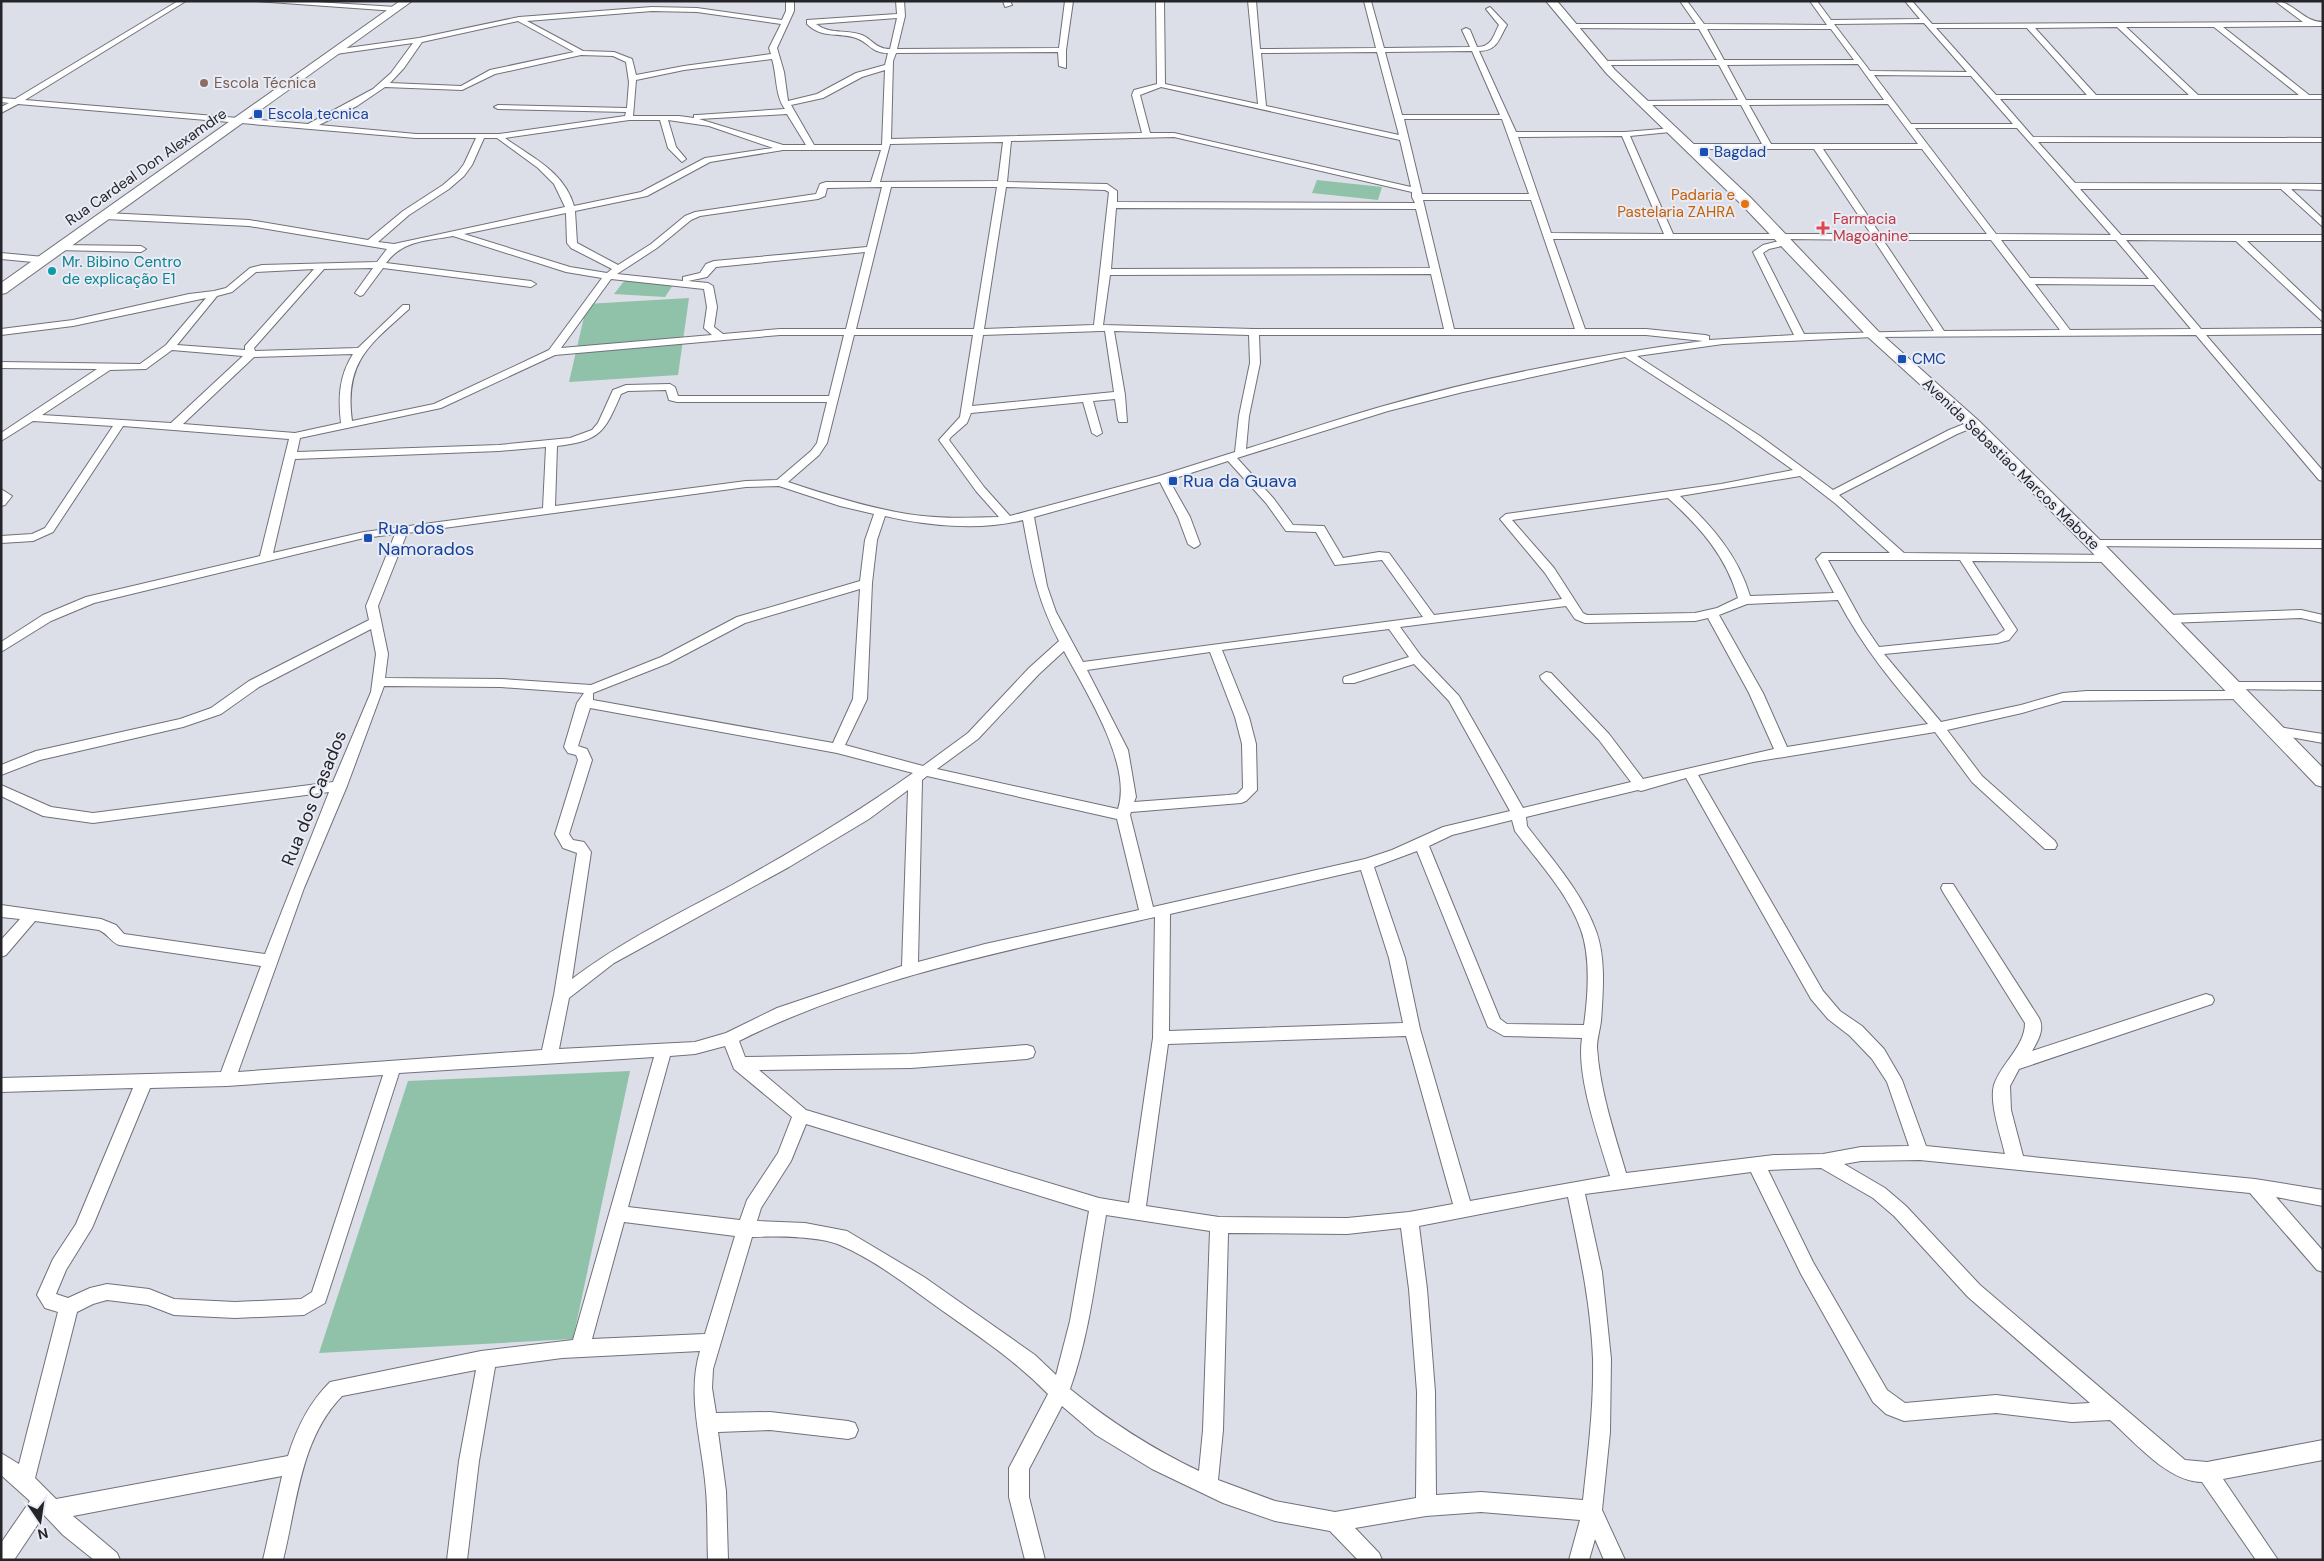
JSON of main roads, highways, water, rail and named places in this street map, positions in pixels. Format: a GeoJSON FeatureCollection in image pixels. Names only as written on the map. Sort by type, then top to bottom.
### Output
{"type":"FeatureCollection","features":[{"type":"Feature","properties":{"kind":"main road","name":"Rua Cardeal Don Alexamdre"},"geometry":{"type":"LineString","coordinates":[[1,290],[407,1]]}},
{"type":"Feature","properties":{"kind":"main road","name":"Avenida Sebastiao Marcos Mabote"},"geometry":{"type":"LineString","coordinates":[[1552,1],[1602,63],[1784,239],[1873,334],[1973,424],[2109,558],[2278,731],[2323,780]]}},
{"type":"Feature","properties":{"kind":"place","name":"Escola Técnica"},"geometry":{"type":"Point","coordinates":[204,83]}},
{"type":"Feature","properties":{"kind":"place","name":"Escola tecnica"},"geometry":{"type":"Point","coordinates":[258,114]}},
{"type":"Feature","properties":{"kind":"place","name":"Bagdad"},"geometry":{"type":"Point","coordinates":[1704,152]}},
{"type":"Feature","properties":{"kind":"place","name":"Padaria e Pastelaria ZAHRA"},"geometry":{"type":"Point","coordinates":[1745,204]}},
{"type":"Feature","properties":{"kind":"place","name":"Farmacia Magoanine"},"geometry":{"type":"Point","coordinates":[1823,228]}},
{"type":"Feature","properties":{"kind":"place","name":"Mr. Bibino Centro de explicação E1"},"geometry":{"type":"Point","coordinates":[52,271]}},
{"type":"Feature","properties":{"kind":"place","name":"CMC"},"geometry":{"type":"Point","coordinates":[1902,359]}},
{"type":"Feature","properties":{"kind":"place","name":"Rua da Guava"},"geometry":{"type":"Point","coordinates":[1173,481]}},
{"type":"Feature","properties":{"kind":"place","name":"Rua dos Namorados"},"geometry":{"type":"Point","coordinates":[368,538]}}]}
